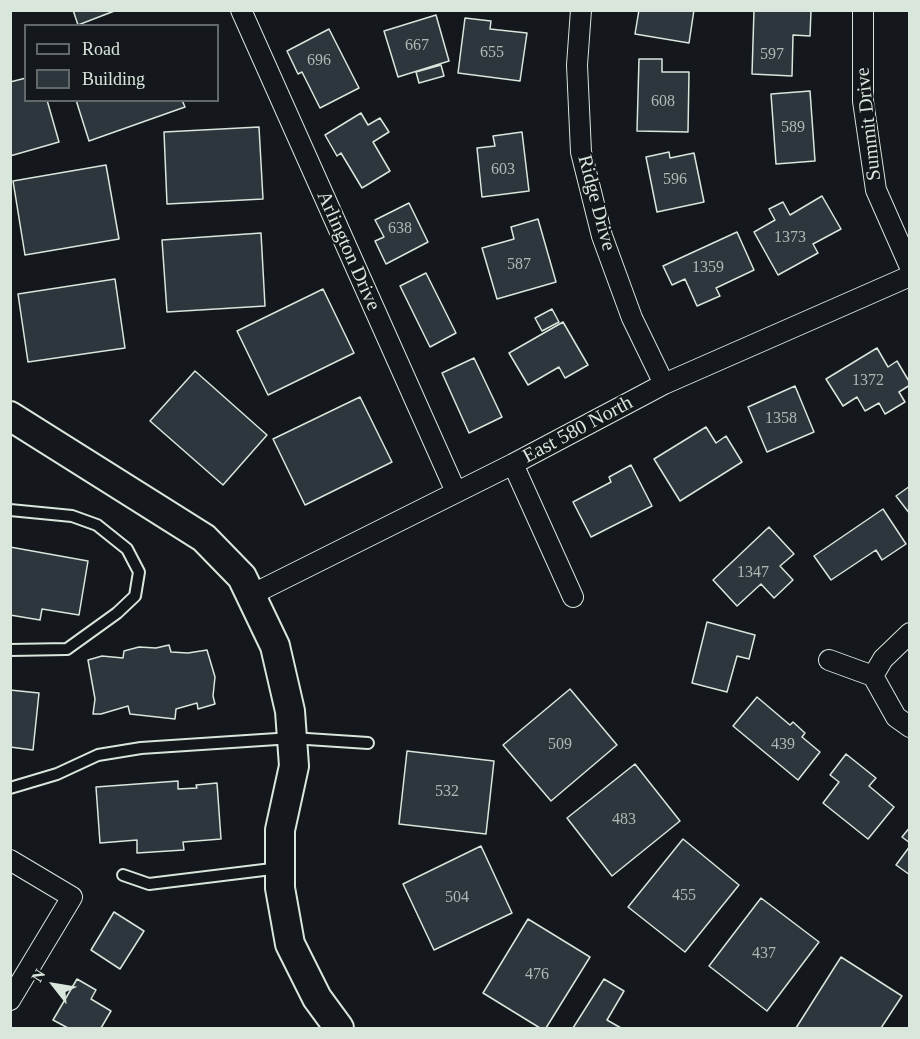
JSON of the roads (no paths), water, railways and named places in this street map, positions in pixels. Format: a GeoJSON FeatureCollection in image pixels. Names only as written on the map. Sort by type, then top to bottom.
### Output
{"type":"FeatureCollection","features":[{"type":"Feature","properties":{"kind":"street","name":"Arlington Drive"},"geometry":{"type":"LineString","coordinates":[[241,10],[456,492]]}},
{"type":"Feature","properties":{"kind":"street","name":"Ridge Drive"},"geometry":{"type":"LineString","coordinates":[[581,10],[577,65],[581,152],[602,236],[632,318],[664,384]]}},
{"type":"Feature","properties":{"kind":"street","name":"Summit Drive"},"geometry":{"type":"LineString","coordinates":[[863,10],[863,101],[876,190],[909,267]]}},
{"type":"Feature","properties":{"kind":"street","name":"East 580 North"},"geometry":{"type":"LineString","coordinates":[[251,595],[513,464],[664,384],[909,276]]}},
{"type":"Feature","properties":{"kind":"street"},"geometry":{"type":"LineString","coordinates":[[10,416],[204,538],[242,577],[275,646],[290,711],[294,766],[280,830],[280,888],[290,944],[317,998],[339,1029]]}},
{"type":"Feature","properties":{"kind":"street"},"geometry":{"type":"LineString","coordinates":[[513,464],[573,597]]}},
{"type":"Feature","properties":{"kind":"street"},"geometry":{"type":"LineString","coordinates":[[873,676],[883,659],[909,633]]}},
{"type":"Feature","properties":{"kind":"street"},"geometry":{"type":"LineString","coordinates":[[829,660],[873,676],[897,717],[909,727]]}},
{"type":"Feature","properties":{"kind":"street"},"geometry":{"type":"LineString","coordinates":[[10,860],[72,897],[10,1000]]}},
{"type":"Feature","properties":{"kind":"lane"},"geometry":{"type":"LineString","coordinates":[[10,510],[72,516],[97,525],[127,549],[139,572],[135,596],[117,613],[67,649],[10,650]]}},
{"type":"Feature","properties":{"kind":"lane"},"geometry":{"type":"LineString","coordinates":[[10,788],[57,774],[98,755],[141,748],[292,738],[368,743]]}},
{"type":"Feature","properties":{"kind":"lane"},"geometry":{"type":"LineString","coordinates":[[123,875],[149,884],[280,868]]}}]}
